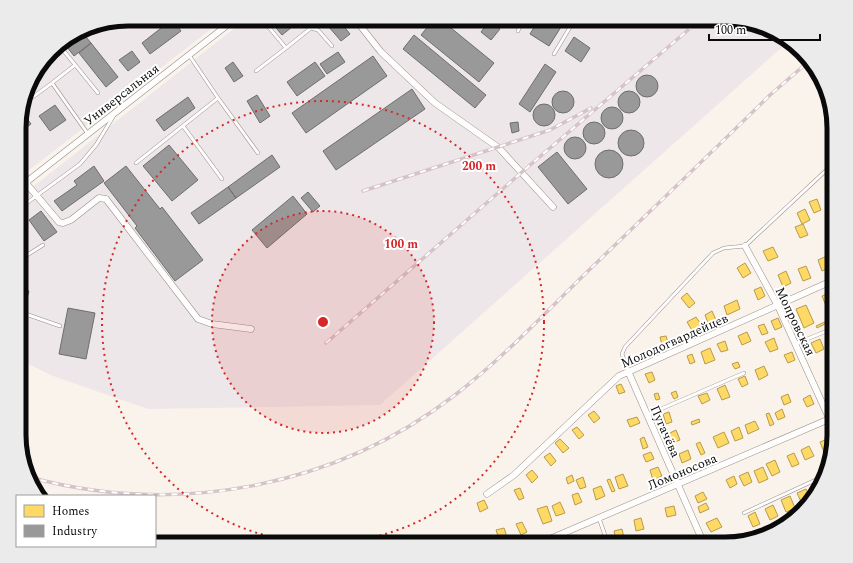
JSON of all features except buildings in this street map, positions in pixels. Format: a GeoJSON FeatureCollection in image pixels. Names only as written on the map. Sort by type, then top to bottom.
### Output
{"type":"FeatureCollection","features":[{"type":"Feature","properties":{"kind":"street","name":"Универсальная"},"geometry":{"type":"LineString","coordinates":[[26,183],[226,26]]}},
{"type":"Feature","properties":{"kind":"street"},"geometry":{"type":"LineString","coordinates":[[361,26],[381,52],[435,103],[499,148],[553,207]]}},
{"type":"Feature","properties":{"kind":"street"},"geometry":{"type":"LineString","coordinates":[[26,188],[36,196],[56,220],[63,223],[71,220],[99,198],[106,199],[198,318],[212,324],[250,329]]}},
{"type":"Feature","properties":{"kind":"street","name":"Мопровская"},"geometry":{"type":"LineString","coordinates":[[745,246],[778,306],[827,408]]}},
{"type":"Feature","properties":{"kind":"street","name":"Молодогвардейцев"},"geometry":{"type":"LineString","coordinates":[[487,494],[514,475],[619,376],[827,283]]}},
{"type":"Feature","properties":{"kind":"street","name":"Пугачёва"},"geometry":{"type":"LineString","coordinates":[[628,371],[701,537]]}},
{"type":"Feature","properties":{"kind":"street","name":"Ломоносова"},"geometry":{"type":"LineString","coordinates":[[554,537],[827,420]]}},
{"type":"Feature","properties":{"kind":"lane"},"geometry":{"type":"LineString","coordinates":[[268,26],[286,48]]}},
{"type":"Feature","properties":{"kind":"lane"},"geometry":{"type":"LineString","coordinates":[[518,31],[520,26]]}},
{"type":"Feature","properties":{"kind":"lane"},"geometry":{"type":"LineString","coordinates":[[554,54],[571,26]]}},
{"type":"Feature","properties":{"kind":"lane"},"geometry":{"type":"LineString","coordinates":[[256,71],[311,28],[318,30],[332,46]]}},
{"type":"Feature","properties":{"kind":"lane"},"geometry":{"type":"LineString","coordinates":[[63,50],[98,94]]}},
{"type":"Feature","properties":{"kind":"lane"},"geometry":{"type":"LineString","coordinates":[[189,55],[258,153]]}},
{"type":"Feature","properties":{"kind":"lane"},"geometry":{"type":"LineString","coordinates":[[30,98],[75,65]]}},
{"type":"Feature","properties":{"kind":"lane"},"geometry":{"type":"LineString","coordinates":[[52,83],[88,134]]}},
{"type":"Feature","properties":{"kind":"lane"},"geometry":{"type":"LineString","coordinates":[[136,163],[218,98]]}},
{"type":"Feature","properties":{"kind":"lane"},"geometry":{"type":"LineString","coordinates":[[26,204],[80,164],[90,153],[113,115]]}},
{"type":"Feature","properties":{"kind":"lane"},"geometry":{"type":"LineString","coordinates":[[183,126],[222,179]]}},
{"type":"Feature","properties":{"kind":"lane"},"geometry":{"type":"LineString","coordinates":[[628,371],[622,357],[623,349],[713,253],[724,248],[745,246],[827,169]]}},
{"type":"Feature","properties":{"kind":"lane"},"geometry":{"type":"LineString","coordinates":[[26,256],[43,245]]}},
{"type":"Feature","properties":{"kind":"lane"},"geometry":{"type":"LineString","coordinates":[[26,314],[60,326]]}},
{"type":"Feature","properties":{"kind":"lane"},"geometry":{"type":"LineString","coordinates":[[795,344],[827,331]]}},
{"type":"Feature","properties":{"kind":"lane"},"geometry":{"type":"LineString","coordinates":[[647,415],[744,372]]}},
{"type":"Feature","properties":{"kind":"lane"},"geometry":{"type":"LineString","coordinates":[[744,513],[816,480]]}},
{"type":"Feature","properties":{"kind":"lane"},"geometry":{"type":"LineString","coordinates":[[599,518],[606,537]]}},
{"type":"Feature","properties":{"kind":"shaded area"},"geometry":{"type":"Polygon","coordinates":[[[122,26],[215,26],[28,171],[26,168],[26,128],[31,95],[47,66],[71,43],[102,29],[122,26]]]}},
{"type":"Feature","properties":{"kind":"shaded area"},"geometry":{"type":"Polygon","coordinates":[[[237,26],[725,26],[751,29],[785,45],[380,405],[148,409],[53,376],[26,363],[26,192],[237,26]]]}},
{"type":"Feature","properties":{"kind":"railway"},"geometry":{"type":"LineString","coordinates":[[326,343],[522,172],[693,26]]}},
{"type":"Feature","properties":{"kind":"railway"},"geometry":{"type":"LineString","coordinates":[[36,479],[85,489],[141,494],[196,493],[252,486],[306,472],[358,453],[408,427],[455,395],[506,352],[770,95],[805,65]]}},
{"type":"Feature","properties":{"kind":"railway"},"geometry":{"type":"LineString","coordinates":[[363,191],[550,130],[591,108]]}}]}
